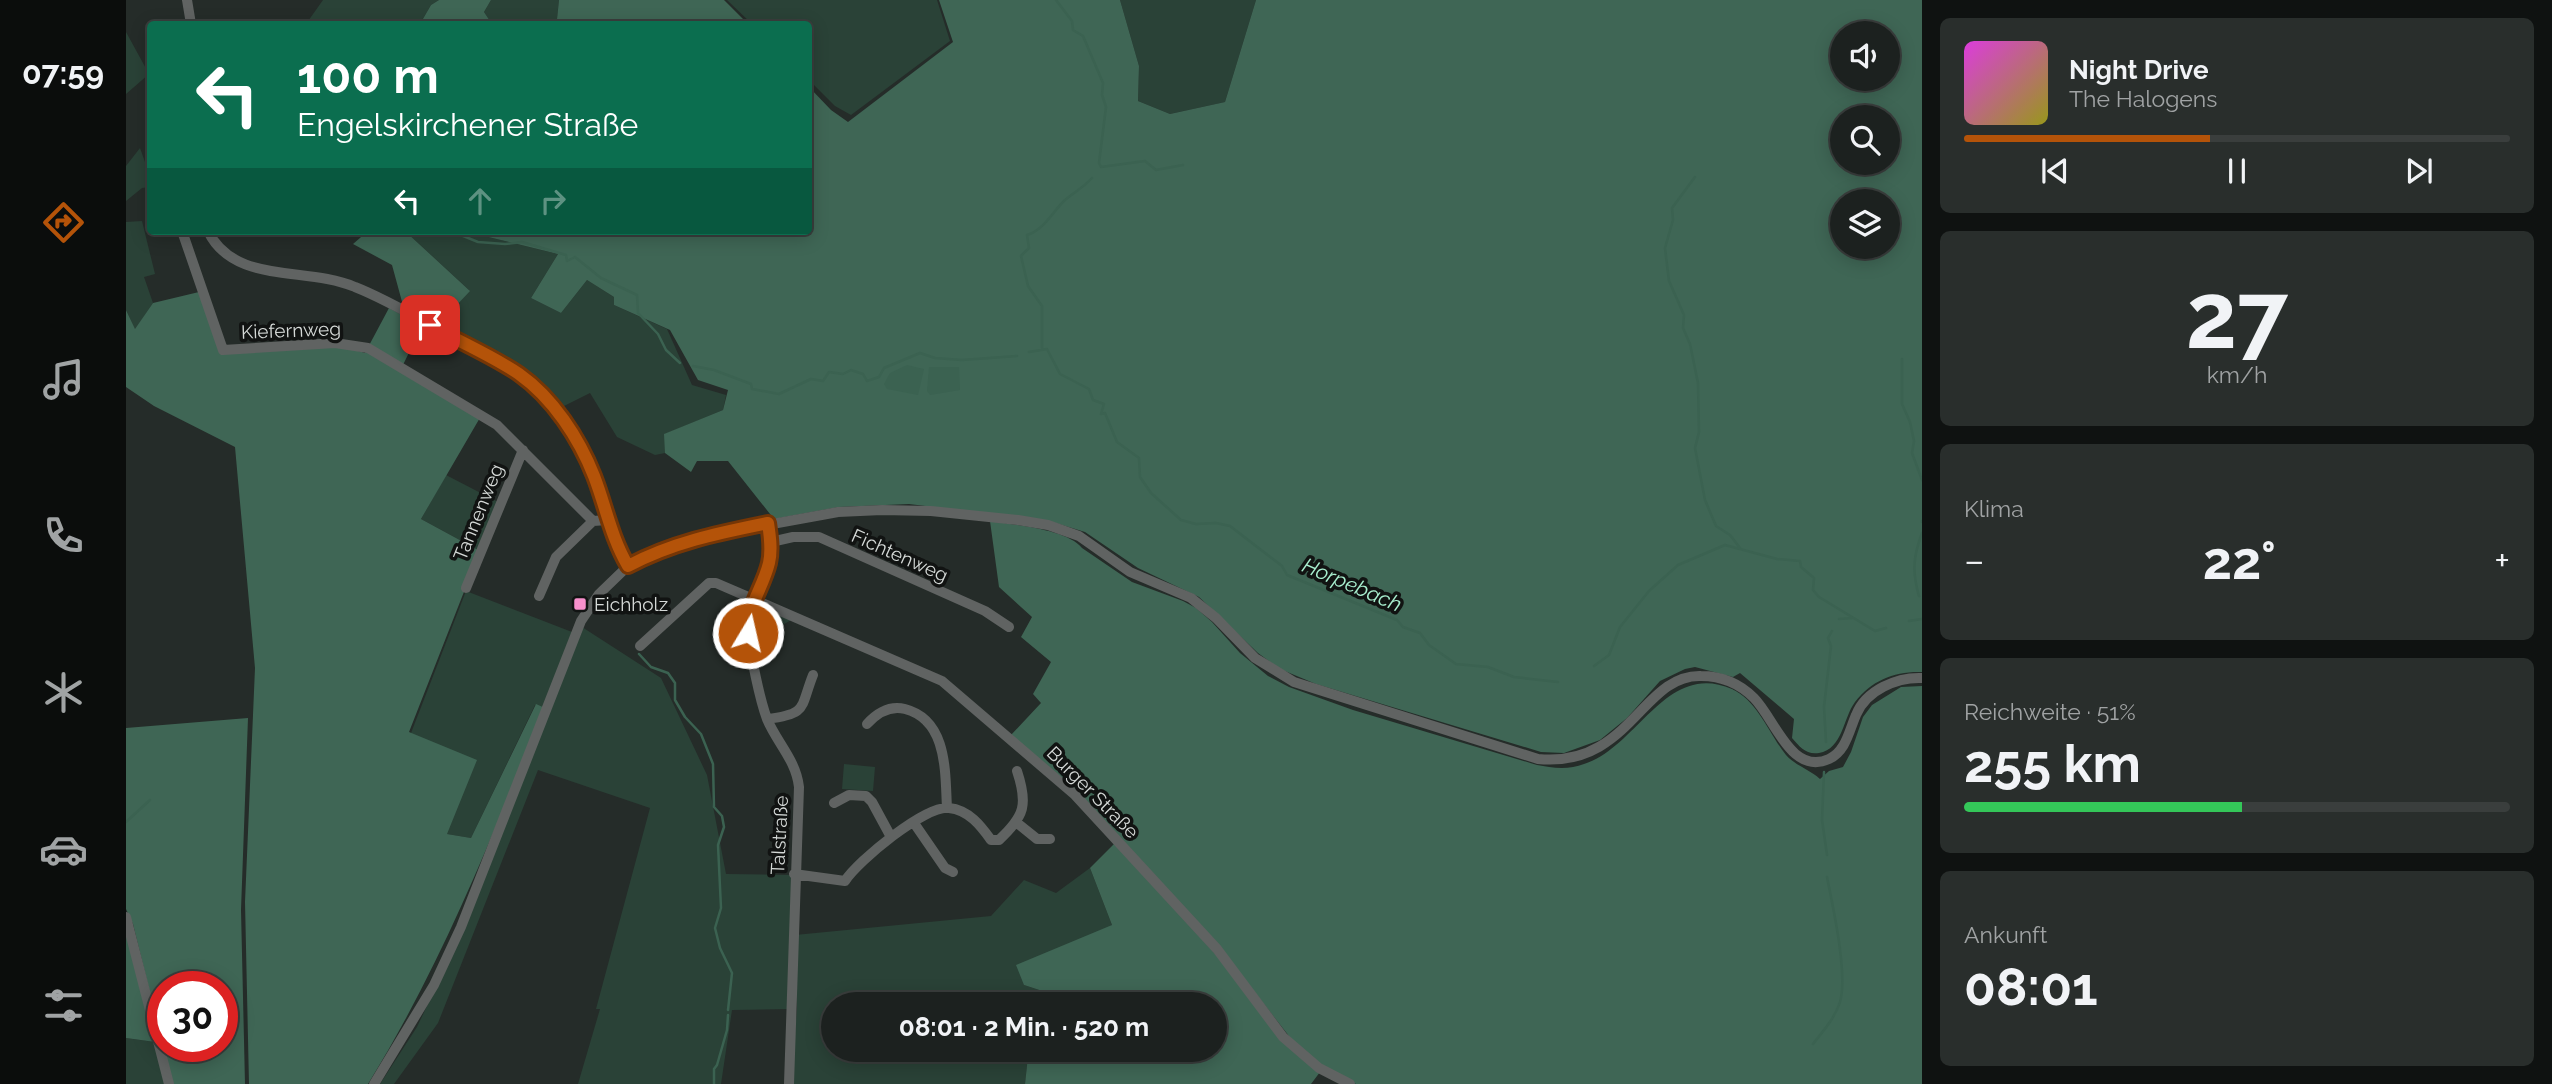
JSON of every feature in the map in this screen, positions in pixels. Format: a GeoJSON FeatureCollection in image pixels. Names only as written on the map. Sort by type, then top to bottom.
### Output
{"type":"FeatureCollection","features":[{"type":"Feature","properties":{"kind":"street"},"geometry":{"type":"LineString","coordinates":[[187,0],[190,21]]}},
{"type":"Feature","properties":{"kind":"street","name":"Kiefernweg"},"geometry":{"type":"LineString","coordinates":[[183,235],[223,350],[335,344],[368,348],[497,425],[593,521]]}},
{"type":"Feature","properties":{"kind":"street"},"geometry":{"type":"LineString","coordinates":[[210,235],[217,247],[230,259],[246,266],[314,275],[352,285],[387,301],[519,374],[550,403],[574,433],[594,477],[616,545],[628,566]]}},
{"type":"Feature","properties":{"kind":"street","name":"Tannenweg"},"geometry":{"type":"LineString","coordinates":[[466,588],[523,450]]}},
{"type":"Feature","properties":{"kind":"street"},"geometry":{"type":"LineString","coordinates":[[374,1084],[434,985],[457,936],[581,621],[599,594],[628,566],[664,547],[695,538],[838,512],[911,510],[1018,520],[1064,530],[1094,545],[1130,572],[1202,606],[1255,658],[1294,682],[1538,759],[1567,760],[1588,754],[1620,733],[1674,683],[1691,676],[1702,676],[1721,678],[1743,688],[1756,700],[1794,754],[1805,761],[1818,763],[1840,752],[1858,710],[1877,691],[1896,681],[1922,678]]}},
{"type":"Feature","properties":{"kind":"street"},"geometry":{"type":"LineString","coordinates":[[538,596],[556,557],[593,521],[607,520]]}},
{"type":"Feature","properties":{"kind":"street","name":"Talstraße"},"geometry":{"type":"LineString","coordinates":[[768,523],[771,542],[769,564],[754,598],[748,620],[748,636],[768,719],[797,770],[799,787],[789,1084]]}},
{"type":"Feature","properties":{"kind":"street","name":"Fichtenweg"},"geometry":{"type":"LineString","coordinates":[[771,542],[793,537],[819,537],[985,611],[1009,627]]}},
{"type":"Feature","properties":{"kind":"street"},"geometry":{"type":"LineString","coordinates":[[640,646],[709,583],[716,583],[754,598]]}},
{"type":"Feature","properties":{"kind":"street","name":"Burger Straße"},"geometry":{"type":"LineString","coordinates":[[754,598],[942,681],[1076,795],[1217,948],[1283,1037],[1319,1068],[1350,1084]]}},
{"type":"Feature","properties":{"kind":"street"},"geometry":{"type":"LineString","coordinates":[[768,719],[799,712],[804,706],[813,675]]}},
{"type":"Feature","properties":{"kind":"street"},"geometry":{"type":"LineString","coordinates":[[867,724],[884,711],[893,708],[914,712],[932,724],[942,754],[947,808]]}},
{"type":"Feature","properties":{"kind":"street"},"geometry":{"type":"LineString","coordinates":[[794,874],[845,881],[865,857],[891,837],[930,813],[947,808],[971,817],[995,841],[1017,823],[1024,801],[1017,771]]}},
{"type":"Feature","properties":{"kind":"street"},"geometry":{"type":"LineString","coordinates":[[834,803],[849,795],[866,796],[891,837]]}},
{"type":"Feature","properties":{"kind":"street"},"geometry":{"type":"LineString","coordinates":[[914,823],[945,868],[954,872]]}},
{"type":"Feature","properties":{"kind":"street"},"geometry":{"type":"LineString","coordinates":[[1017,823],[1037,839],[1050,839]]}},
{"type":"Feature","properties":{"kind":"street"},"geometry":{"type":"LineString","coordinates":[[126,917],[169,1084]]}},
{"type":"Feature","properties":{"kind":"shaded area"},"geometry":{"type":"Polygon","coordinates":[[[323,0],[439,0],[431,5],[422,21],[308,21],[323,0]]]}},
{"type":"Feature","properties":{"kind":"shaded area"},"geometry":{"type":"Polygon","coordinates":[[[439,0],[491,0],[484,12],[490,21],[422,21],[431,5],[439,0]]]}},
{"type":"Feature","properties":{"kind":"shaded area"},"geometry":{"type":"Polygon","coordinates":[[[491,0],[559,0],[557,19],[552,21],[490,21],[484,12],[491,0]]]}},
{"type":"Feature","properties":{"kind":"shaded area"},"geometry":{"type":"Polygon","coordinates":[[[559,0],[724,0],[745,21],[552,21],[557,19],[559,0]]]}},
{"type":"Feature","properties":{"kind":"shaded area"},"geometry":{"type":"Polygon","coordinates":[[[727,0],[937,0],[950,41],[851,115],[835,106],[812,83],[812,21],[749,21],[727,0]]]}},
{"type":"Feature","properties":{"kind":"shaded area"},"geometry":{"type":"Polygon","coordinates":[[[939,0],[1120,0],[1139,66],[1138,101],[1170,114],[1225,102],[1256,0],[1922,0],[1922,672],[1893,675],[1869,688],[1855,702],[1833,746],[1819,753],[1804,750],[1792,738],[1794,719],[1740,673],[1733,677],[1695,667],[1660,681],[1627,718],[1600,740],[1564,753],[1541,752],[1316,684],[1280,669],[1258,653],[1199,597],[1138,568],[1085,532],[1049,521],[909,504],[839,507],[774,519],[728,461],[697,461],[691,472],[665,453],[664,434],[723,410],[728,390],[698,380],[670,330],[614,305],[614,297],[587,280],[561,313],[531,298],[558,254],[480,235],[812,235],[812,90],[831,110],[848,122],[953,42],[939,0]]]}},
{"type":"Feature","properties":{"kind":"shaded area"},"geometry":{"type":"Polygon","coordinates":[[[1120,0],[1256,0],[1225,102],[1170,114],[1138,101],[1139,66],[1120,0]]]}},
{"type":"Feature","properties":{"kind":"shaded area"},"geometry":{"type":"Polygon","coordinates":[[[126,32],[147,70],[147,76],[126,94],[126,32]]]}},
{"type":"Feature","properties":{"kind":"shaded area"},"geometry":{"type":"Polygon","coordinates":[[[140,148],[147,168],[147,187],[142,188],[126,201],[126,166],[140,148]]]}},
{"type":"Feature","properties":{"kind":"shaded area"},"geometry":{"type":"Polygon","coordinates":[[[142,221],[155,274],[144,277],[153,303],[135,330],[126,310],[126,222],[142,221]]]}},
{"type":"Feature","properties":{"kind":"shaded area"},"geometry":{"type":"Polygon","coordinates":[[[363,235],[409,235],[470,291],[437,326],[404,309],[392,265],[353,244],[363,235]]]}},
{"type":"Feature","properties":{"kind":"shaded area"},"geometry":{"type":"Polygon","coordinates":[[[409,235],[480,235],[558,254],[531,298],[561,313],[587,280],[614,297],[614,305],[667,329],[692,385],[726,395],[723,410],[665,434],[665,453],[655,455],[617,437],[590,393],[560,408],[522,369],[437,326],[469,290],[409,235]]]}},
{"type":"Feature","properties":{"kind":"shaded area"},"geometry":{"type":"Polygon","coordinates":[[[199,292],[222,353],[335,344],[365,353],[389,308],[422,326],[400,371],[481,416],[421,519],[480,551],[409,732],[477,760],[447,834],[471,838],[536,704],[545,708],[442,947],[395,1039],[368,1084],[249,1084],[245,902],[255,668],[235,447],[154,406],[126,387],[126,310],[135,329],[153,303],[199,292]]]}},
{"type":"Feature","properties":{"kind":"shaded area"},"geometry":{"type":"Polygon","coordinates":[[[907,365],[924,369],[918,395],[887,389],[884,384],[890,373],[907,365]]]}},
{"type":"Feature","properties":{"kind":"shaded area"},"geometry":{"type":"Polygon","coordinates":[[[929,367],[959,367],[960,390],[930,395],[927,391],[929,367]]]}},
{"type":"Feature","properties":{"kind":"shaded area"},"geometry":{"type":"Polygon","coordinates":[[[446,475],[500,503],[480,551],[421,519],[446,475]]]}},
{"type":"Feature","properties":{"kind":"shaded area"},"geometry":{"type":"Polygon","coordinates":[[[990,521],[1065,536],[1132,582],[1196,608],[1240,653],[1268,676],[1289,687],[1353,710],[1537,765],[1572,767],[1603,755],[1670,696],[1689,686],[1709,683],[1741,694],[1756,710],[1786,755],[1820,779],[1829,771],[1843,767],[1863,717],[1872,705],[1901,687],[1922,686],[1922,1084],[1356,1084],[1323,1067],[1300,1050],[1234,966],[1011,735],[1041,703],[1033,694],[1051,662],[1021,637],[1032,617],[999,587],[990,521]]]}},
{"type":"Feature","properties":{"kind":"shaded area"},"geometry":{"type":"Polygon","coordinates":[[[466,591],[572,632],[545,708],[535,705],[471,838],[447,834],[411,733],[466,591]]]}},
{"type":"Feature","properties":{"kind":"shaded area"},"geometry":{"type":"Polygon","coordinates":[[[762,608],[791,620],[781,626],[761,662],[754,626],[756,611],[762,608]]]}},
{"type":"Feature","properties":{"kind":"shaded area"},"geometry":{"type":"Polygon","coordinates":[[[582,627],[661,678],[707,775],[726,874],[793,875],[789,1009],[732,1010],[721,1084],[578,1084],[600,1009],[596,1009],[650,808],[538,770],[438,1023],[394,1084],[380,1084],[417,1027],[452,953],[582,627]]]}},
{"type":"Feature","properties":{"kind":"shaded area"},"geometry":{"type":"Polygon","coordinates":[[[248,718],[241,910],[245,1084],[173,1084],[167,1062],[238,1062],[238,971],[147,971],[147,980],[133,924],[126,909],[126,728],[248,718]]]}},
{"type":"Feature","properties":{"kind":"shaded area"},"geometry":{"type":"Polygon","coordinates":[[[844,764],[875,767],[873,791],[842,789],[844,764]]]}},
{"type":"Feature","properties":{"kind":"shaded area"},"geometry":{"type":"Polygon","coordinates":[[[1116,842],[1320,1072],[1311,1084],[1025,1084],[1027,1062],[1227,1062],[1227,992],[1045,992],[1024,985],[1016,965],[1112,925],[1090,868],[1116,842]]]}},
{"type":"Feature","properties":{"kind":"shaded area"},"geometry":{"type":"Polygon","coordinates":[[[1090,868],[1112,925],[1024,985],[1045,992],[821,992],[821,1062],[1027,1062],[1025,1084],[791,1084],[797,1009],[795,935],[991,916],[1024,880],[1056,893],[1090,868]]]}},
{"type":"Feature","properties":{"kind":"shaded area"},"geometry":{"type":"Polygon","coordinates":[[[126,933],[147,1012],[147,1041],[126,1038],[126,933]]]}},
{"type":"Feature","properties":{"kind":"shaded area"},"geometry":{"type":"Polygon","coordinates":[[[126,1038],[147,1041],[147,1062],[160,1062],[165,1084],[126,1084],[126,1038]]]}},
{"type":"Feature","properties":{"kind":"waterway"},"geometry":{"type":"LineString","coordinates":[[1056,0],[1072,21],[1073,30],[1083,36],[1103,83],[1102,95],[1106,107],[1099,163],[1101,167],[1145,161],[1156,170],[1183,165]]}},
{"type":"Feature","properties":{"kind":"waterway"},"geometry":{"type":"LineString","coordinates":[[1695,177],[1672,208],[1673,220],[1665,248],[1669,281],[1684,315],[1683,328],[1690,344],[1698,383],[1699,432],[1695,448],[1705,500],[1716,526],[1730,535],[1740,548]]}},
{"type":"Feature","properties":{"kind":"waterway"},"geometry":{"type":"LineString","coordinates":[[1042,348],[1042,306],[1028,286],[1021,256],[1029,248],[1027,235],[1038,229],[1065,200],[1092,178]]}},
{"type":"Feature","properties":{"kind":"waterway","name":"Horpebach"},"geometry":{"type":"LineString","coordinates":[[461,235],[478,242],[522,242],[566,255],[567,261],[575,257],[601,278],[637,295],[638,313],[658,334],[666,350],[680,363]]}},
{"type":"Feature","properties":{"kind":"waterway","name":"Horpebach"},"geometry":{"type":"LineString","coordinates":[[1029,352],[1047,349],[1060,374],[1089,389],[1093,400],[1104,404],[1101,414],[1105,413],[1117,442],[1139,458],[1140,477],[1151,493],[1181,520],[1196,524],[1216,523],[1230,526],[1282,566],[1287,575],[1397,620],[1403,627],[1420,633],[1429,645],[1456,664],[1488,667],[1514,677],[1558,682]]}},
{"type":"Feature","properties":{"kind":"waterway","name":"Horpebach"},"geometry":{"type":"LineString","coordinates":[[693,366],[714,370],[751,384],[752,389],[779,394],[811,379],[823,381],[829,372],[843,374],[851,370],[863,374],[867,381],[879,377],[884,368],[920,353],[935,358],[962,360],[1017,356]]}},
{"type":"Feature","properties":{"kind":"waterway"},"geometry":{"type":"LineString","coordinates":[[1902,359],[1902,404],[1910,422],[1914,441],[1912,453],[1922,480]]}},
{"type":"Feature","properties":{"kind":"waterway"},"geometry":{"type":"LineString","coordinates":[[1919,596],[1914,564],[1922,533]]}},
{"type":"Feature","properties":{"kind":"waterway","name":"Horpebach"},"geometry":{"type":"LineString","coordinates":[[1594,666],[1609,655],[1620,627],[1649,591],[1678,565],[1725,545],[1777,559],[1800,561],[1801,567],[1814,578],[1813,590],[1819,597],[1875,631],[1886,628]]}},
{"type":"Feature","properties":{"kind":"waterway"},"geometry":{"type":"LineString","coordinates":[[1839,619],[1853,618]]}},
{"type":"Feature","properties":{"kind":"waterway","name":"Horpebach"},"geometry":{"type":"LineString","coordinates":[[1909,621],[1922,619]]}},
{"type":"Feature","properties":{"kind":"waterway"},"geometry":{"type":"LineString","coordinates":[[1826,742],[1824,707],[1831,646],[1828,638],[1832,631]]}},
{"type":"Feature","properties":{"kind":"waterway"},"geometry":{"type":"LineString","coordinates":[[639,654],[651,667],[668,673],[675,683],[675,700],[685,717],[701,734],[713,764],[714,807],[722,816],[724,827],[718,845],[721,908],[715,928],[720,948],[732,973],[728,1010]]}},
{"type":"Feature","properties":{"kind":"waterway"},"geometry":{"type":"LineString","coordinates":[[1824,772],[1822,820],[1827,855]]}},
{"type":"Feature","properties":{"kind":"waterway"},"geometry":{"type":"LineString","coordinates":[[126,822],[150,800]]}},
{"type":"Feature","properties":{"kind":"waterway"},"geometry":{"type":"LineString","coordinates":[[1813,1044],[1835,1013],[1842,990],[1839,940],[1827,877]]}},
{"type":"Feature","properties":{"kind":"waterway"},"geometry":{"type":"LineString","coordinates":[[714,1084],[714,1069],[727,1030],[728,1015]]}},
{"type":"Feature","properties":{"kind":"place","name":"Eichholz"},"geometry":{"type":"Point","coordinates":[580,604]}},
{"type":"Feature","properties":{"kind":"route"},"geometry":{"type":"LineString","coordinates":[[430,325],[519,374],[550,403],[574,433],[594,477],[616,545],[628,566],[664,547],[768,523],[771,542],[769,564],[754,598],[748,620],[748,633]]}}]}
